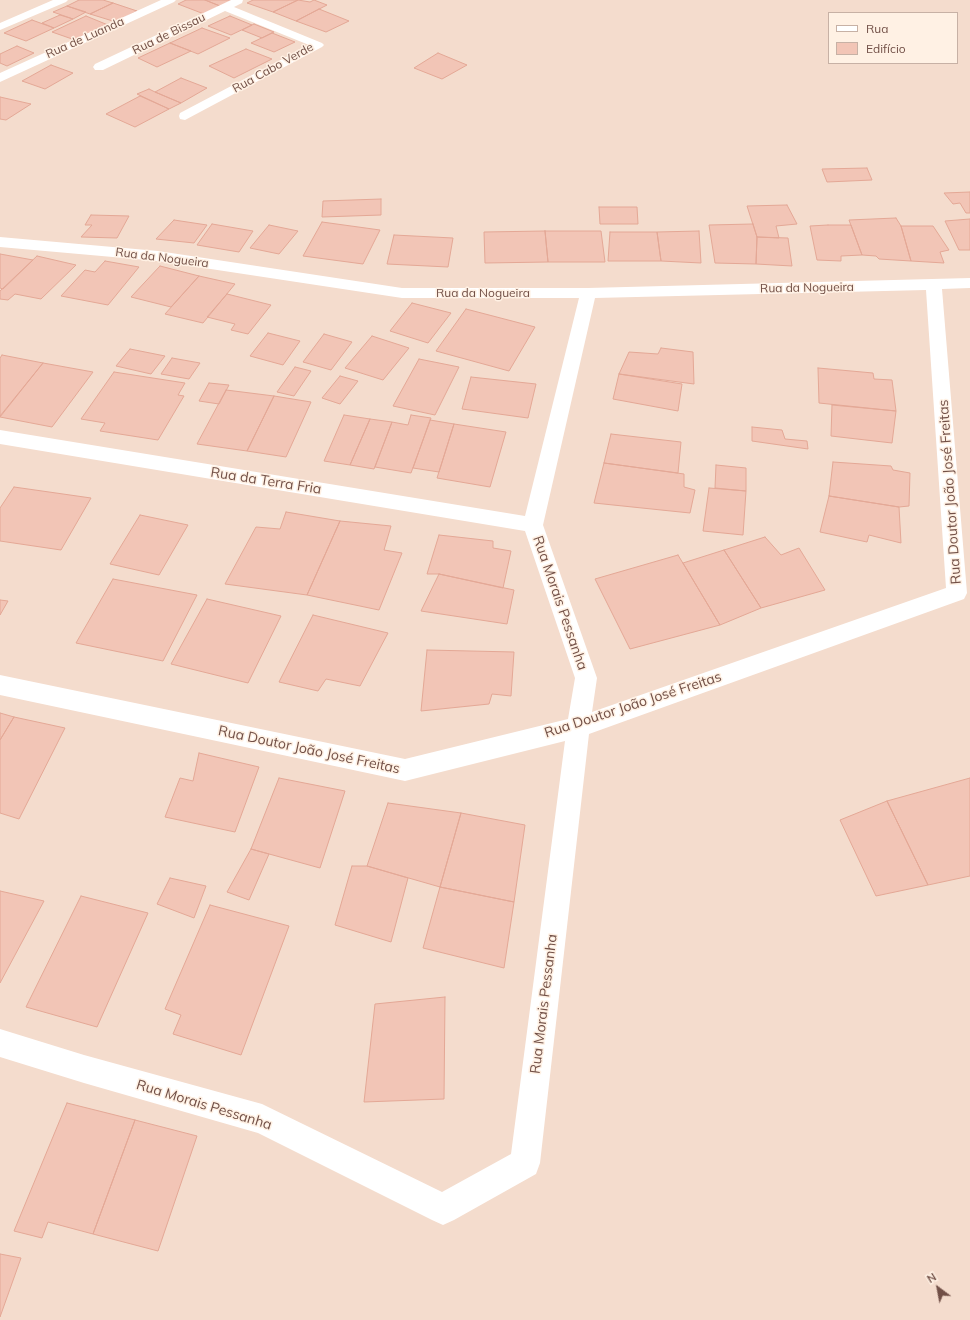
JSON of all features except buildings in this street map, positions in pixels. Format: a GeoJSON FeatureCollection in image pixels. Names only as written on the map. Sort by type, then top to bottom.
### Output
{"type":"FeatureCollection","features":[{"type":"Feature","properties":{"kind":"street"},"geometry":{"type":"LineString","coordinates":[[0,27],[62,0]]}},
{"type":"Feature","properties":{"kind":"street","name":"Rua de Luanda"},"geometry":{"type":"LineString","coordinates":[[0,78],[170,0]]}},
{"type":"Feature","properties":{"kind":"street","name":"Rua de Bissau"},"geometry":{"type":"LineString","coordinates":[[99,67],[239,0]]}},
{"type":"Feature","properties":{"kind":"street","name":"Rua Cabo Verde"},"geometry":{"type":"LineString","coordinates":[[185,116],[318,46],[225,7]]}},
{"type":"Feature","properties":{"kind":"street","name":"Rua da Nogueira"},"geometry":{"type":"LineString","coordinates":[[0,242],[158,256],[402,293],[588,293],[970,283]]}},
{"type":"Feature","properties":{"kind":"street","name":"Rua Doutor João José Freitas"},"geometry":{"type":"LineString","coordinates":[[0,685],[405,770],[578,727],[957,592],[934,285]]}},
{"type":"Feature","properties":{"kind":"street","name":"Rua Morais Pessanha"},"geometry":{"type":"LineString","coordinates":[[0,1042],[84,1069],[262,1119],[443,1209],[525,1163],[578,727],[586,678],[533,525],[588,293]]}},
{"type":"Feature","properties":{"kind":"street","name":"Rua da Terra Fria"},"geometry":{"type":"LineString","coordinates":[[0,437],[533,525]]}},
{"type":"Feature","properties":{"kind":"shaded area"},"geometry":{"type":"Polygon","coordinates":[[[0,0],[970,0],[970,1320],[0,1320],[0,0]]]}}]}
